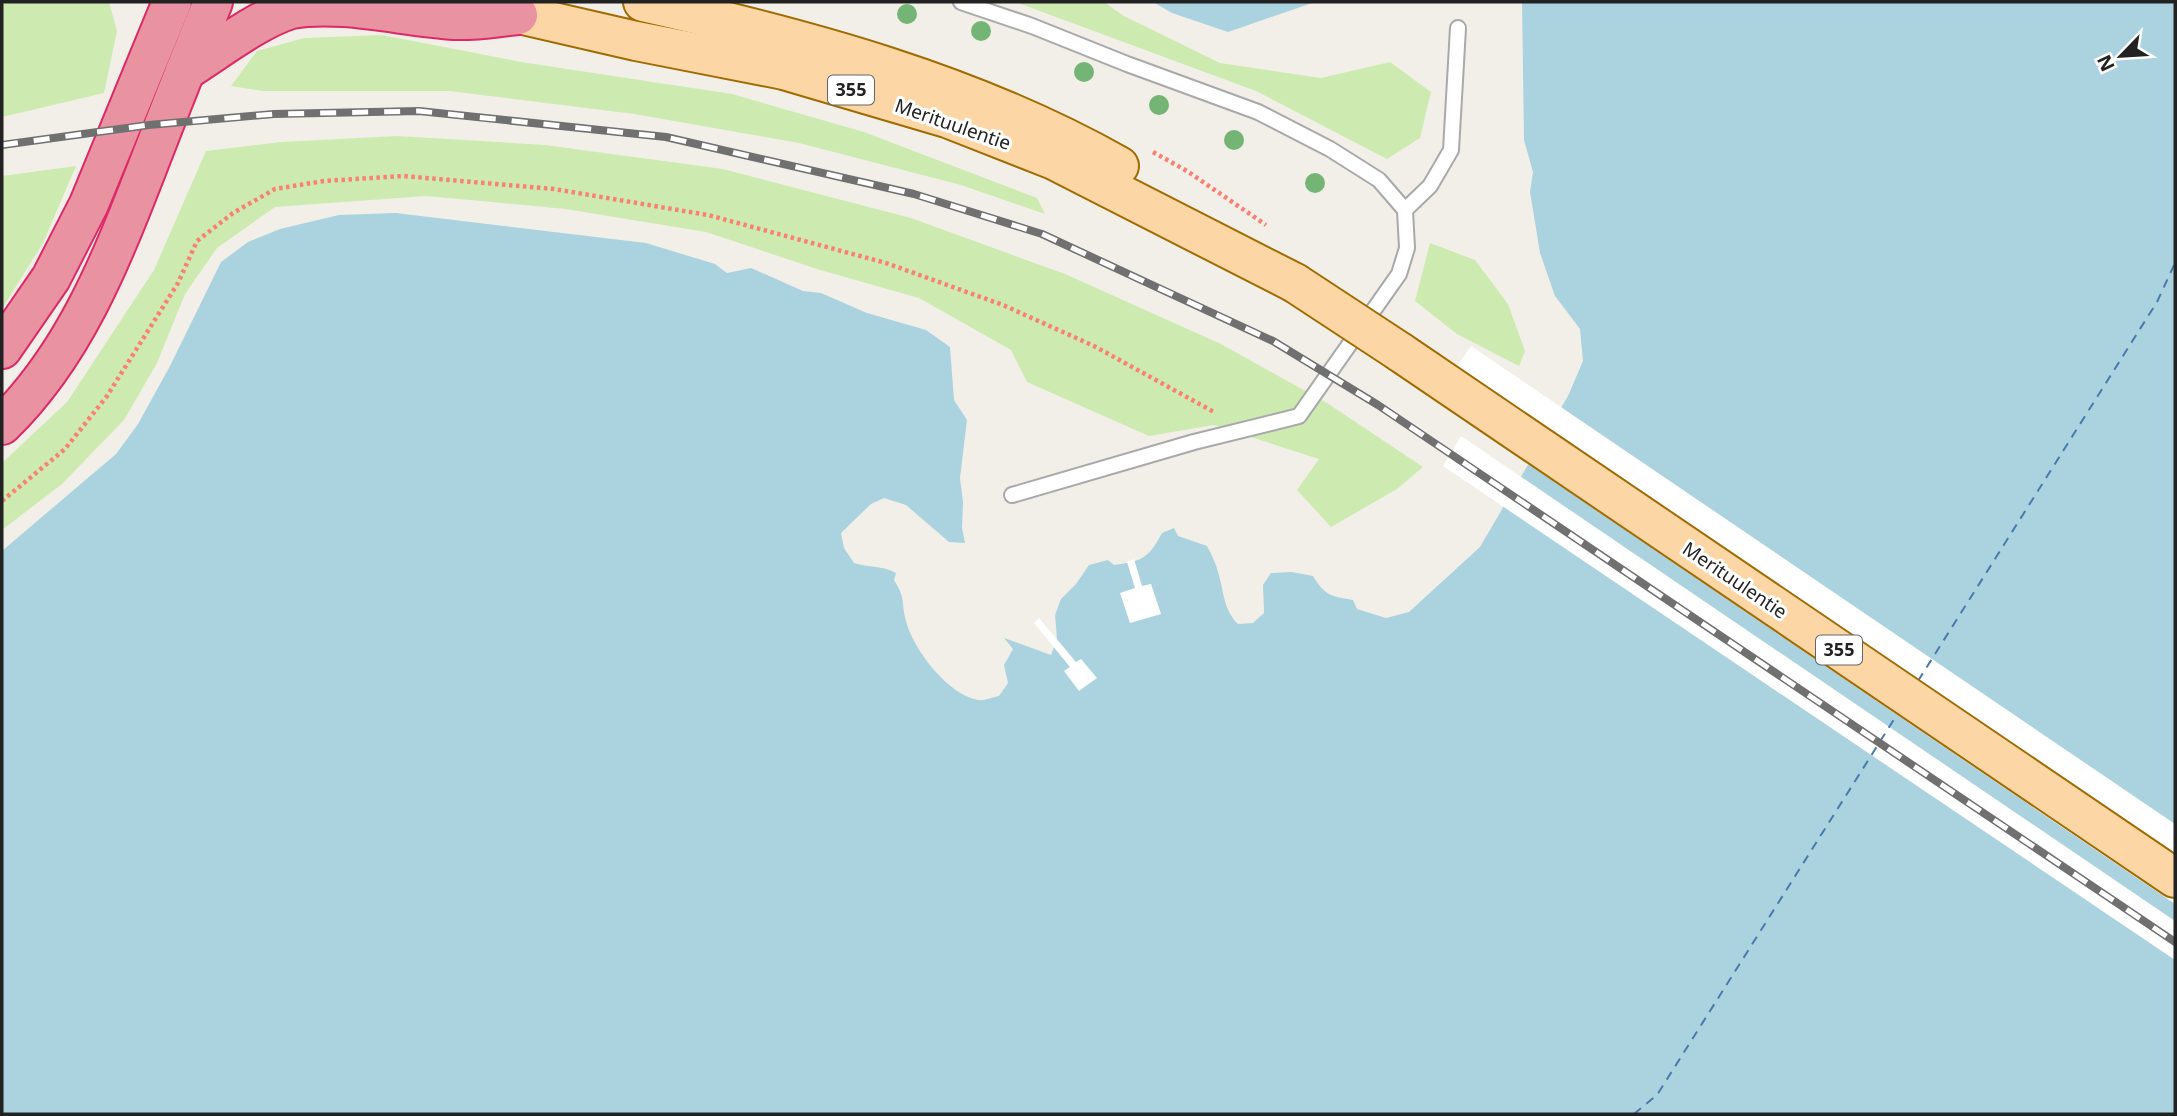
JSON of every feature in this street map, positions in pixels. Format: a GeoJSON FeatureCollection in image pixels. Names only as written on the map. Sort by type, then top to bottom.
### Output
{"type":"FeatureCollection","features":[{"type":"Feature","properties":{"kind":"highway"},"geometry":{"type":"LineString","coordinates":[[146,2],[152,32],[169,63]]}},
{"type":"Feature","properties":{"kind":"highway"},"geometry":{"type":"LineString","coordinates":[[2,425],[44,378],[76,328],[110,262],[169,63],[173,2]]}},
{"type":"Feature","properties":{"kind":"highway"},"geometry":{"type":"LineString","coordinates":[[2,349],[51,278],[89,204],[169,63],[213,2]]}},
{"type":"Feature","properties":{"kind":"highway"},"geometry":{"type":"LineString","coordinates":[[169,63],[270,17],[303,7],[337,5],[380,8],[456,20],[518,15]]}},
{"type":"Feature","properties":{"kind":"main road","name":"Merituulentie"},"geometry":{"type":"LineString","coordinates":[[464,2],[635,41],[784,70],[947,118],[1054,160],[1295,283]]}},
{"type":"Feature","properties":{"kind":"main road","name":"Merituulentie"},"geometry":{"type":"LineString","coordinates":[[643,2],[795,38],[956,89],[1066,136],[1175,197],[1295,283],[2175,878]]}},
{"type":"Feature","properties":{"kind":"lane"},"geometry":{"type":"LineString","coordinates":[[961,2],[1032,26],[1258,112],[1330,149],[1379,180],[1405,210],[1407,248],[1399,274],[1299,416],[1012,495]]}},
{"type":"Feature","properties":{"kind":"lane"},"geometry":{"type":"LineString","coordinates":[[1405,210],[1430,186],[1451,150],[1458,28]]}},
{"type":"Feature","properties":{"kind":"path"},"geometry":{"type":"LineString","coordinates":[[2,501],[65,449],[107,396],[178,283],[197,241],[233,213],[275,189],[324,181],[390,177],[554,189],[708,215],[886,263],[1003,305],[1094,346],[1245,429]]}},
{"type":"Feature","properties":{"kind":"green space"},"geometry":{"type":"Polygon","coordinates":[[[2,2],[109,2],[117,31],[104,93],[2,117],[2,2]]]}},
{"type":"Feature","properties":{"kind":"green space"},"geometry":{"type":"Polygon","coordinates":[[[1015,2],[1104,2],[1124,16],[1220,63],[1321,78],[1390,62],[1431,92],[1420,138],[1387,159],[1256,91],[1015,2]]]}},
{"type":"Feature","properties":{"kind":"green space"},"geometry":{"type":"Polygon","coordinates":[[[382,35],[521,62],[732,94],[864,132],[1037,198],[1045,214],[961,185],[799,143],[634,114],[450,91],[263,91],[231,86],[257,51],[304,38],[382,35]]]}},
{"type":"Feature","properties":{"kind":"green space"},"geometry":{"type":"Polygon","coordinates":[[[397,136],[545,145],[723,169],[911,218],[1065,274],[1221,344],[1327,403],[1423,467],[1397,489],[1331,527],[1297,490],[1319,459],[1214,425],[1149,436],[1027,382],[1011,350],[919,298],[820,270],[706,232],[566,209],[426,196],[275,207],[217,248],[185,294],[157,363],[124,420],[62,484],[2,530],[2,463],[67,402],[154,270],[206,151],[281,142],[397,136]]]}},
{"type":"Feature","properties":{"kind":"green space"},"geometry":{"type":"Polygon","coordinates":[[[76,166],[43,243],[2,309],[2,176],[76,166]]]}},
{"type":"Feature","properties":{"kind":"green space"},"geometry":{"type":"Polygon","coordinates":[[[1430,243],[1475,260],[1508,304],[1525,351],[1519,366],[1457,334],[1415,301],[1430,243]]]}},
{"type":"Feature","properties":{"kind":"water"},"geometry":{"type":"Polygon","coordinates":[[[1153,2],[1315,2],[1228,32],[1172,13],[1153,2]]]}},
{"type":"Feature","properties":{"kind":"water"},"geometry":{"type":"Polygon","coordinates":[[[1522,2],[2175,2],[2175,1114],[2,1114],[2,551],[116,454],[138,424],[170,366],[221,262],[248,242],[280,229],[339,215],[396,213],[646,243],[715,264],[727,273],[751,268],[803,291],[821,293],[867,313],[926,330],[950,347],[954,400],[967,420],[960,478],[965,543],[949,542],[906,505],[884,498],[871,504],[841,533],[844,548],[854,563],[896,573],[894,580],[902,596],[910,632],[933,669],[967,696],[978,700],[986,699],[999,696],[1008,683],[1004,665],[1013,649],[1004,638],[1051,655],[1057,639],[1055,615],[1061,599],[1089,565],[1108,560],[1114,565],[1138,560],[1153,548],[1162,533],[1174,528],[1178,536],[1207,546],[1217,569],[1227,606],[1238,624],[1253,623],[1264,613],[1263,585],[1271,573],[1292,572],[1313,576],[1329,594],[1353,600],[1357,609],[1386,618],[1409,612],[1480,547],[1568,396],[1583,361],[1580,329],[1555,296],[1540,253],[1530,192],[1533,172],[1524,140],[1522,2]]]}},
{"type":"Feature","properties":{"kind":"pier"},"geometry":{"type":"Polygon","coordinates":[[[1471,346],[2175,824],[2175,904],[1434,400],[1471,346]]]}},
{"type":"Feature","properties":{"kind":"pier"},"geometry":{"type":"Polygon","coordinates":[[[1461,436],[2175,921],[2175,960],[1443,466],[1461,436]]]}},
{"type":"Feature","properties":{"kind":"pier"},"geometry":{"type":"Polygon","coordinates":[[[1134,559],[1142,586],[1151,584],[1161,614],[1130,623],[1120,593],[1135,588],[1127,562],[1134,559]]]}},
{"type":"Feature","properties":{"kind":"pier"},"geometry":{"type":"Polygon","coordinates":[[[1039,618],[1076,662],[1081,659],[1097,678],[1079,691],[1064,671],[1070,667],[1034,623],[1039,618]]]}},
{"type":"Feature","properties":{"kind":"ferry route"},"geometry":{"type":"LineString","coordinates":[[1918,681],[2157,302],[2175,263]]}},
{"type":"Feature","properties":{"kind":"ferry route"},"geometry":{"type":"LineString","coordinates":[[1634,1114],[1657,1095],[1898,713]]}},
{"type":"Feature","properties":{"kind":"railway"},"geometry":{"type":"LineString","coordinates":[[2,145],[149,125],[274,114],[419,111],[666,137],[914,194],[1042,234],[1273,341],[1378,405],[2175,942]]}}]}
